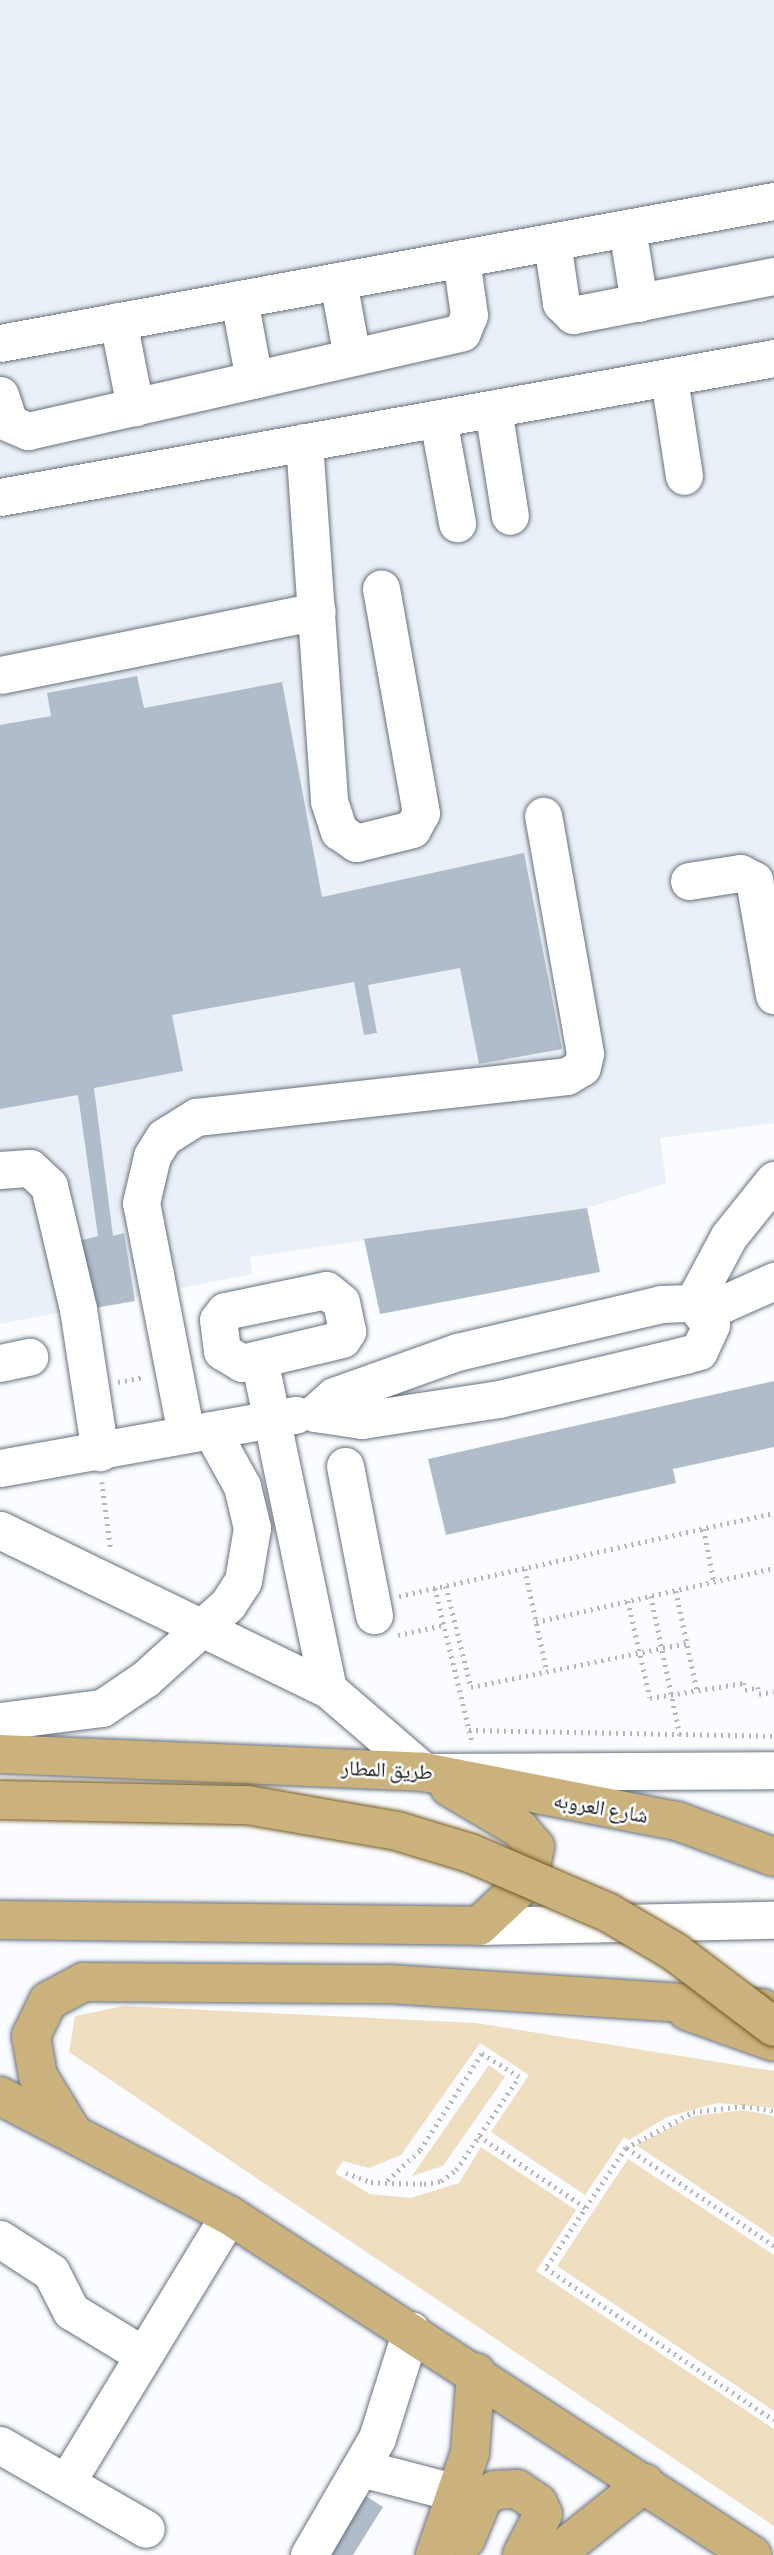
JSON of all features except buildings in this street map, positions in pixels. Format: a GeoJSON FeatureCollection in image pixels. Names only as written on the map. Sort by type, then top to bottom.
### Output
{"type":"FeatureCollection","features":[{"type":"Feature","properties":{"kind":"main road","name":"طريق المطار"},"geometry":{"type":"LineString","coordinates":[[0,1754],[424,1772]]}},
{"type":"Feature","properties":{"kind":"main road","name":"شارع العروبه"},"geometry":{"type":"LineString","coordinates":[[424,1772],[677,1821],[774,1857]]}},
{"type":"Feature","properties":{"kind":"main road"},"geometry":{"type":"LineString","coordinates":[[0,1920],[479,1926],[528,1880],[535,1847],[520,1829],[424,1772]]}},
{"type":"Feature","properties":{"kind":"main road"},"geometry":{"type":"LineString","coordinates":[[0,1800],[247,1805],[409,1834],[541,1880],[609,1913],[675,1952],[774,2027]]}},
{"type":"Feature","properties":{"kind":"main road"},"geometry":{"type":"LineString","coordinates":[[71,2130],[38,2076],[31,2036],[48,2001],[83,1982],[375,1984],[774,2010]]}},
{"type":"Feature","properties":{"kind":"main road"},"geometry":{"type":"LineString","coordinates":[[674,2004],[774,2042]]}},
{"type":"Feature","properties":{"kind":"main road"},"geometry":{"type":"LineString","coordinates":[[0,2096],[71,2130],[229,2215],[476,2372],[752,2555]]}},
{"type":"Feature","properties":{"kind":"main road"},"geometry":{"type":"LineString","coordinates":[[436,2555],[461,2494],[476,2372]]}},
{"type":"Feature","properties":{"kind":"main road"},"geometry":{"type":"LineString","coordinates":[[555,2555],[646,2483]]}},
{"type":"Feature","properties":{"kind":"main road"},"geometry":{"type":"LineString","coordinates":[[458,2555],[483,2498],[505,2487],[528,2493],[543,2514],[522,2555]]}},
{"type":"Feature","properties":{"kind":"street"},"geometry":{"type":"LineString","coordinates":[[0,342],[774,201]]}},
{"type":"Feature","properties":{"kind":"street"},"geometry":{"type":"LineString","coordinates":[[627,228],[639,303]]}},
{"type":"Feature","properties":{"kind":"street"},"geometry":{"type":"LineString","coordinates":[[552,242],[567,313],[639,303],[774,276]]}},
{"type":"Feature","properties":{"kind":"street"},"geometry":{"type":"LineString","coordinates":[[0,395],[9,423],[21,430],[352,358],[467,328],[461,259]]}},
{"type":"Feature","properties":{"kind":"street"},"geometry":{"type":"LineString","coordinates":[[338,281],[352,358]]}},
{"type":"Feature","properties":{"kind":"street"},"geometry":{"type":"LineString","coordinates":[[239,299],[254,380]]}},
{"type":"Feature","properties":{"kind":"street"},"geometry":{"type":"LineString","coordinates":[[118,321],[135,407]]}},
{"type":"Feature","properties":{"kind":"street"},"geometry":{"type":"LineString","coordinates":[[0,497],[774,358]]}},
{"type":"Feature","properties":{"kind":"street"},"geometry":{"type":"LineString","coordinates":[[669,378],[684,476]]}},
{"type":"Feature","properties":{"kind":"street"},"geometry":{"type":"LineString","coordinates":[[493,410],[510,516]]}},
{"type":"Feature","properties":{"kind":"street"},"geometry":{"type":"LineString","coordinates":[[438,419],[457,523]]}},
{"type":"Feature","properties":{"kind":"street"},"geometry":{"type":"LineString","coordinates":[[304,442],[324,751],[339,831],[356,843],[412,829],[421,813],[381,589]]}},
{"type":"Feature","properties":{"kind":"street"},"geometry":{"type":"LineString","coordinates":[[0,675],[317,611]]}},
{"type":"Feature","properties":{"kind":"street"},"geometry":{"type":"LineString","coordinates":[[0,1721],[102,1708],[204,1627],[243,1581],[252,1528],[242,1486],[199,1432],[172,1371],[141,1203],[152,1156],[180,1124],[567,1076],[582,1066],[585,1053],[543,816]]}},
{"type":"Feature","properties":{"kind":"street"},"geometry":{"type":"LineString","coordinates":[[689,881],[740,873],[754,880],[774,995]]}},
{"type":"Feature","properties":{"kind":"street"},"geometry":{"type":"LineString","coordinates":[[0,1170],[30,1168],[49,1186],[90,1387],[100,1452]]}},
{"type":"Feature","properties":{"kind":"street"},"geometry":{"type":"LineString","coordinates":[[0,1468],[100,1452],[272,1418],[315,1413],[344,1421],[441,1407],[699,1351],[709,1333],[699,1307],[729,1236],[774,1180]]}},
{"type":"Feature","properties":{"kind":"street"},"geometry":{"type":"LineString","coordinates":[[315,1413],[334,1396],[432,1360],[661,1304],[699,1307],[774,1282]]}},
{"type":"Feature","properties":{"kind":"street"},"geometry":{"type":"LineString","coordinates":[[259,1359],[328,1689]]}},
{"type":"Feature","properties":{"kind":"street"},"geometry":{"type":"LineString","coordinates":[[432,1360],[441,1407]]}},
{"type":"Feature","properties":{"kind":"street"},"geometry":{"type":"LineString","coordinates":[[345,1466],[372,1609]]}},
{"type":"Feature","properties":{"kind":"street"},"geometry":{"type":"LineString","coordinates":[[0,1530],[106,1578],[328,1689],[369,1717],[424,1772]]}},
{"type":"Feature","properties":{"kind":"street"},"geometry":{"type":"LineString","coordinates":[[303,1565],[362,1553]]}},
{"type":"Feature","properties":{"kind":"street","name":"طريق المطار"},"geometry":{"type":"LineString","coordinates":[[424,1772],[774,1770]]}},
{"type":"Feature","properties":{"kind":"street"},"geometry":{"type":"LineString","coordinates":[[479,1926],[774,1920]]}},
{"type":"Feature","properties":{"kind":"street"},"geometry":{"type":"LineString","coordinates":[[65,2483],[229,2215]]}},
{"type":"Feature","properties":{"kind":"street"},"geometry":{"type":"LineString","coordinates":[[2,2244],[51,2272],[71,2311],[144,2355]]}},
{"type":"Feature","properties":{"kind":"street"},"geometry":{"type":"LineString","coordinates":[[309,2555],[361,2468],[386,2416],[411,2330]]}},
{"type":"Feature","properties":{"kind":"street"},"geometry":{"type":"LineString","coordinates":[[0,2445],[146,2529]]}},
{"type":"Feature","properties":{"kind":"street"},"geometry":{"type":"LineString","coordinates":[[361,2468],[461,2494]]}},
{"type":"Feature","properties":{"kind":"path"},"geometry":{"type":"LineString","coordinates":[[90,1387],[172,1371]]}},
{"type":"Feature","properties":{"kind":"path"},"geometry":{"type":"LineString","coordinates":[[100,1452],[112,1553],[106,1578]]}},
{"type":"Feature","properties":{"kind":"path"},"geometry":{"type":"LineString","coordinates":[[372,1609],[435,1588],[774,1513]]}},
{"type":"Feature","properties":{"kind":"path"},"geometry":{"type":"LineString","coordinates":[[704,1529],[714,1582]]}},
{"type":"Feature","properties":{"kind":"path"},"geometry":{"type":"LineString","coordinates":[[536,1622],[774,1568]]}},
{"type":"Feature","properties":{"kind":"path"},"geometry":{"type":"LineString","coordinates":[[525,1569],[547,1672]]}},
{"type":"Feature","properties":{"kind":"path"},"geometry":{"type":"LineString","coordinates":[[446,1586],[471,1687],[687,1643]]}},
{"type":"Feature","properties":{"kind":"path"},"geometry":{"type":"LineString","coordinates":[[435,1588],[479,1772]]}},
{"type":"Feature","properties":{"kind":"path"},"geometry":{"type":"LineString","coordinates":[[676,1591],[697,1690]]}},
{"type":"Feature","properties":{"kind":"path"},"geometry":{"type":"LineString","coordinates":[[651,1596],[674,1694],[682,1770]]}},
{"type":"Feature","properties":{"kind":"path"},"geometry":{"type":"LineString","coordinates":[[628,1601],[650,1698],[744,1683],[745,1690],[758,1688],[759,1694],[774,1691]]}},
{"type":"Feature","properties":{"kind":"path"},"geometry":{"type":"LineString","coordinates":[[469,1730],[774,1736]]}},
{"type":"Feature","properties":{"kind":"path"},"geometry":{"type":"LineString","coordinates":[[346,2173],[385,2183],[441,2181],[479,2136],[519,2077],[482,2054],[420,2151],[385,2183]]}},
{"type":"Feature","properties":{"kind":"path"},"geometry":{"type":"LineString","coordinates":[[774,2111],[743,2106],[693,2112],[626,2148],[546,2268],[774,2420]]}},
{"type":"Feature","properties":{"kind":"path"},"geometry":{"type":"LineString","coordinates":[[479,2136],[586,2208]]}},
{"type":"Feature","properties":{"kind":"path"},"geometry":{"type":"LineString","coordinates":[[626,2148],[774,2246]]}},
{"type":"Feature","properties":{"kind":"shaded area"},"geometry":{"type":"Polygon","coordinates":[[[0,0],[774,0],[774,1123],[660,1138],[666,1183],[587,1208],[250,1257],[252,1274],[0,1324],[0,0]]]}},
{"type":"Feature","properties":{"kind":"shaded area"},"geometry":{"type":"Polygon","coordinates":[[[124,2006],[476,2023],[774,2071],[774,2108],[717,2103],[667,2117],[629,2140],[624,2137],[585,2195],[491,2132],[529,2075],[480,2043],[401,2155],[369,2168],[343,2161],[335,2173],[370,2194],[411,2198],[459,2183],[481,2147],[576,2210],[536,2271],[774,2429],[774,2526],[69,2052],[75,2016],[124,2006]]]}},
{"type":"Feature","properties":{"kind":"shaded area"},"geometry":{"type":"Polygon","coordinates":[[[489,2065],[505,2077],[443,2166],[412,2176],[489,2065]]]}},
{"type":"Feature","properties":{"kind":"shaded area"},"geometry":{"type":"Polygon","coordinates":[[[743,2110],[774,2116],[774,2237],[636,2145],[694,2116],[743,2110]]]}},
{"type":"Feature","properties":{"kind":"shaded area"},"geometry":{"type":"Polygon","coordinates":[[[628,2159],[774,2255],[774,2411],[557,2266],[628,2159]]]}}]}
